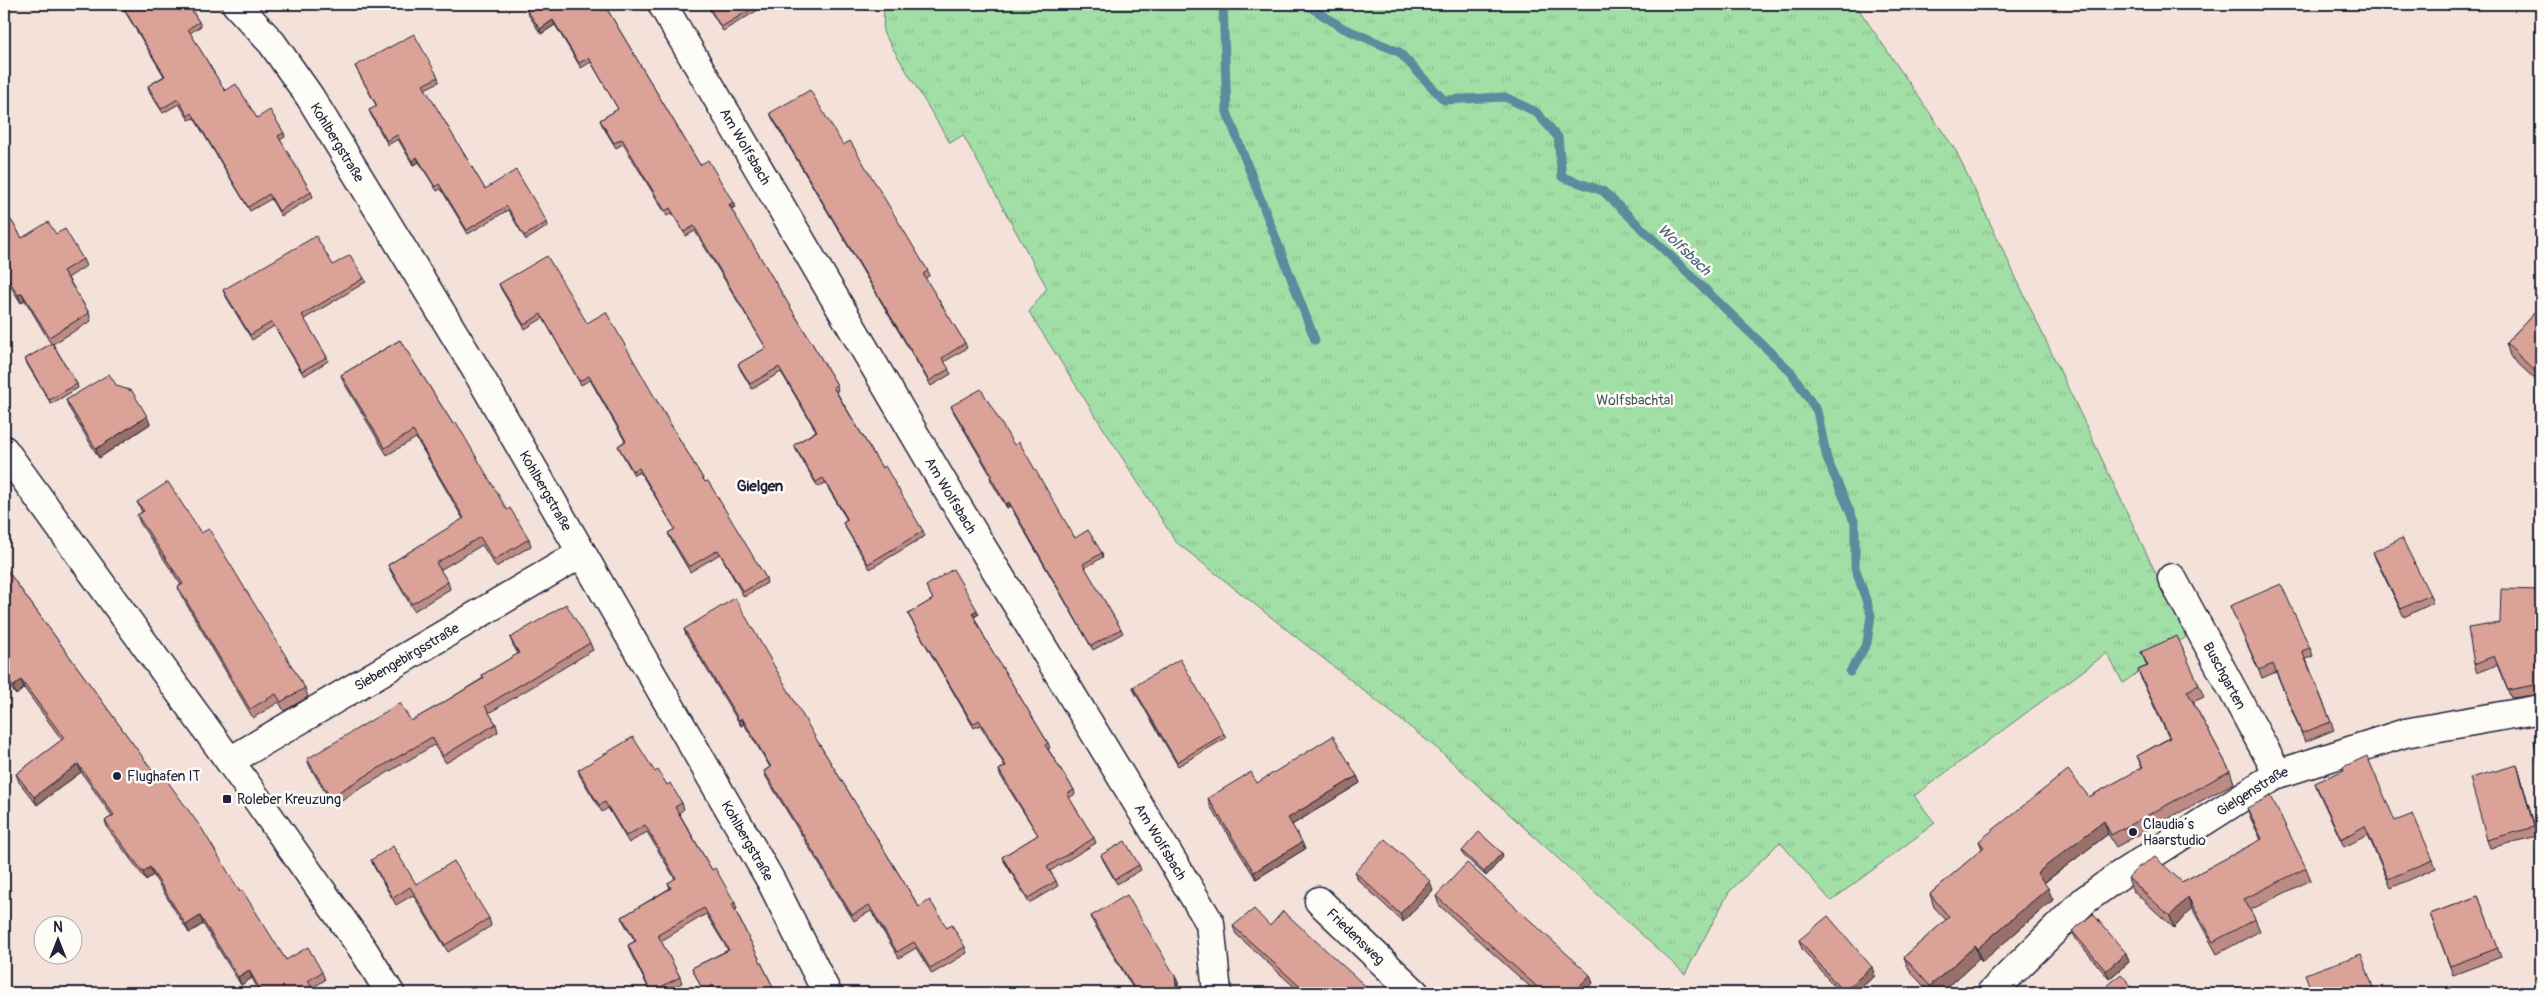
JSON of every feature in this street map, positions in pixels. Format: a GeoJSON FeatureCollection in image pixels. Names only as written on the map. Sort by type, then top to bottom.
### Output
{"type":"FeatureCollection","features":[{"type":"Feature","properties":{"kind":"street","name":"Kohlbergstraße"},"geometry":{"type":"LineString","coordinates":[[236,4],[272,42],[310,97],[475,368],[771,882],[827,993]]}},
{"type":"Feature","properties":{"kind":"street","name":"Am Wolfsbach"},"geometry":{"type":"LineString","coordinates":[[662,4],[942,481],[1210,923],[1217,993]]}},
{"type":"Feature","properties":{"kind":"street"},"geometry":{"type":"LineString","coordinates":[[4,450],[230,761],[364,951],[390,993]]}},
{"type":"Feature","properties":{"kind":"street","name":"Siebengebirgsstraße"},"geometry":{"type":"LineString","coordinates":[[230,761],[582,553]]}},
{"type":"Feature","properties":{"kind":"street","name":"Buschgarten"},"geometry":{"type":"LineString","coordinates":[[2172,578],[2278,774]]}},
{"type":"Feature","properties":{"kind":"street","name":"Gielgenstraße"},"geometry":{"type":"LineString","coordinates":[[1990,993],[2085,900],[2116,877],[2278,774],[2406,733],[2541,709]]}},
{"type":"Feature","properties":{"kind":"street","name":"Friedensweg"},"geometry":{"type":"LineString","coordinates":[[1319,901],[1415,993]]}},
{"type":"Feature","properties":{"kind":"green space","name":"Wolfsbachtal"},"geometry":{"type":"Polygon","coordinates":[[[884,4],[1855,4],[1956,151],[2186,637],[2123,683],[2107,653],[1914,796],[1935,823],[1831,901],[1780,842],[1729,892],[1685,974],[1439,750],[1176,542],[1029,312],[1047,288],[963,135],[950,143],[883,32],[884,4]]]}},
{"type":"Feature","properties":{"kind":"building"},"geometry":{"type":"Polygon","coordinates":[[[121,4],[188,4],[199,22],[188,29],[225,91],[236,84],[257,118],[270,110],[284,133],[278,136],[311,192],[279,211],[269,194],[248,207],[192,113],[188,116],[178,99],[161,109],[148,86],[165,76],[121,4]]]}},
{"type":"Feature","properties":{"kind":"building"},"geometry":{"type":"Polygon","coordinates":[[[532,4],[604,4],[700,165],[708,160],[733,202],[729,205],[837,385],[833,387],[882,468],[885,466],[923,531],[868,564],[843,523],[848,520],[823,478],[816,482],[794,445],[817,431],[779,367],[750,384],[738,364],[766,348],[694,226],[684,232],[670,208],[665,211],[622,139],[614,143],[600,120],[618,109],[589,58],[579,63],[553,20],[540,29],[526,9],[532,4]]]}},
{"type":"Feature","properties":{"kind":"building"},"geometry":{"type":"Polygon","coordinates":[[[707,4],[760,4],[721,27],[707,4]]]}},
{"type":"Feature","properties":{"kind":"building"},"geometry":{"type":"Polygon","coordinates":[[[414,34],[438,77],[423,85],[485,189],[516,170],[547,222],[524,236],[507,206],[467,230],[439,184],[435,187],[417,157],[412,161],[397,135],[387,141],[369,110],[377,106],[355,66],[414,34]]]}},
{"type":"Feature","properties":{"kind":"building"},"geometry":{"type":"Polygon","coordinates":[[[810,90],[843,145],[850,141],[928,271],[923,274],[965,343],[942,358],[949,369],[929,381],[770,113],[810,90]]]}},
{"type":"Feature","properties":{"kind":"building"},"geometry":{"type":"Polygon","coordinates":[[[4,209],[22,238],[48,222],[56,234],[65,229],[83,259],[63,271],[89,313],[49,337],[22,293],[18,295],[4,272],[4,209]]]}},
{"type":"Feature","properties":{"kind":"building"},"geometry":{"type":"Polygon","coordinates":[[[316,236],[333,265],[350,255],[364,278],[302,315],[327,357],[302,371],[272,322],[250,335],[223,290],[316,236]]]}},
{"type":"Feature","properties":{"kind":"building"},"geometry":{"type":"Polygon","coordinates":[[[547,256],[587,323],[606,312],[705,482],[708,481],[766,578],[743,592],[718,550],[689,567],[668,533],[675,529],[639,468],[633,471],[618,446],[626,441],[589,376],[579,381],[541,314],[524,325],[499,284],[547,256]]]}},
{"type":"Feature","properties":{"kind":"building"},"geometry":{"type":"Polygon","coordinates":[[[2541,306],[2541,377],[2506,343],[2541,306]]]}},
{"type":"Feature","properties":{"kind":"building"},"geometry":{"type":"Polygon","coordinates":[[[400,340],[453,424],[456,422],[507,510],[510,508],[529,539],[494,560],[480,537],[436,563],[448,582],[412,604],[388,565],[464,518],[413,431],[385,448],[341,375],[400,340]]]}},
{"type":"Feature","properties":{"kind":"building"},"geometry":{"type":"Polygon","coordinates":[[[52,343],[77,384],[49,400],[25,359],[52,343]]]}},
{"type":"Feature","properties":{"kind":"building"},"geometry":{"type":"Polygon","coordinates":[[[109,374],[117,386],[132,391],[147,416],[96,449],[66,400],[109,374]]]}},
{"type":"Feature","properties":{"kind":"building"},"geometry":{"type":"Polygon","coordinates":[[[981,389],[1014,445],[1019,442],[1075,538],[1088,530],[1102,553],[1083,564],[1121,629],[1091,646],[1009,502],[1006,504],[990,476],[992,475],[951,406],[981,389]]]}},
{"type":"Feature","properties":{"kind":"building"},"geometry":{"type":"Polygon","coordinates":[[[168,482],[201,533],[209,529],[305,688],[281,702],[276,694],[250,709],[178,587],[183,584],[137,515],[144,511],[137,502],[168,482]]]}},
{"type":"Feature","properties":{"kind":"building"},"geometry":{"type":"Polygon","coordinates":[[[2402,538],[2430,595],[2401,609],[2373,552],[2402,538]]]}},
{"type":"Feature","properties":{"kind":"building"},"geometry":{"type":"Polygon","coordinates":[[[4,566],[160,781],[165,778],[202,829],[240,892],[242,890],[286,960],[308,947],[322,972],[308,981],[315,993],[262,993],[249,970],[238,977],[200,916],[186,925],[150,867],[143,872],[105,821],[114,815],[78,764],[34,797],[16,774],[64,738],[21,680],[13,687],[4,675],[4,566]]]}},
{"type":"Feature","properties":{"kind":"building"},"geometry":{"type":"Polygon","coordinates":[[[953,569],[977,610],[972,613],[988,644],[1048,743],[1045,745],[1074,790],[1067,794],[1094,838],[1047,867],[1056,881],[1028,898],[1002,857],[1038,835],[999,770],[1006,766],[979,720],[973,724],[908,614],[933,599],[926,586],[953,569]]]}},
{"type":"Feature","properties":{"kind":"building"},"geometry":{"type":"Polygon","coordinates":[[[2281,584],[2310,648],[2302,651],[2331,722],[2302,733],[2273,664],[2259,670],[2230,606],[2281,584]]]}},
{"type":"Feature","properties":{"kind":"building"},"geometry":{"type":"Polygon","coordinates":[[[2501,589],[2541,590],[2541,685],[2508,690],[2494,656],[2474,664],[2468,628],[2500,623],[2501,589]]]}},
{"type":"Feature","properties":{"kind":"building"},"geometry":{"type":"Polygon","coordinates":[[[735,598],[818,742],[919,907],[930,900],[947,928],[952,925],[965,947],[930,968],[914,942],[897,952],[869,905],[852,915],[764,771],[771,767],[742,718],[739,720],[684,629],[735,598]]]}},
{"type":"Feature","properties":{"kind":"building"},"geometry":{"type":"Polygon","coordinates":[[[566,604],[590,643],[485,706],[496,724],[443,756],[432,737],[330,797],[307,759],[400,703],[411,721],[446,701],[484,678],[482,675],[519,653],[510,638],[566,604]]]}},
{"type":"Feature","properties":{"kind":"building"},"geometry":{"type":"Polygon","coordinates":[[[2177,636],[2199,685],[2187,691],[2230,771],[2111,835],[2104,821],[2037,873],[2048,888],[1977,949],[1975,946],[1930,986],[1904,957],[1949,917],[1930,894],[1984,847],[1979,841],[2068,770],[2089,797],[2143,767],[2137,756],[2170,738],[2138,670],[2148,666],[2141,652],[2177,636]]]}},
{"type":"Feature","properties":{"kind":"building"},"geometry":{"type":"Polygon","coordinates":[[[1180,659],[1224,734],[1177,762],[1133,687],[1180,659]]]}},
{"type":"Feature","properties":{"kind":"building"},"geometry":{"type":"Polygon","coordinates":[[[1333,736],[1357,776],[1288,818],[1302,842],[1254,872],[1208,798],[1251,772],[1257,783],[1333,736]]]}},
{"type":"Feature","properties":{"kind":"building"},"geometry":{"type":"Polygon","coordinates":[[[633,737],[655,772],[658,770],[667,785],[670,783],[682,803],[675,807],[712,870],[715,868],[735,903],[732,904],[776,993],[724,993],[720,986],[715,989],[713,985],[703,991],[692,968],[729,950],[704,908],[658,935],[680,977],[651,992],[628,945],[636,941],[622,917],[671,888],[668,883],[676,878],[645,825],[626,836],[605,802],[599,805],[578,770],[633,737]]]}},
{"type":"Feature","properties":{"kind":"building"},"geometry":{"type":"Polygon","coordinates":[[[2541,739],[2541,767],[2539,767],[2534,740],[2541,739]]]}},
{"type":"Feature","properties":{"kind":"building"},"geometry":{"type":"Polygon","coordinates":[[[2367,756],[2395,821],[2413,814],[2433,860],[2388,879],[2365,826],[2341,839],[2315,783],[2344,770],[2343,767],[2367,756]]]}},
{"type":"Feature","properties":{"kind":"building"},"geometry":{"type":"Polygon","coordinates":[[[2517,765],[2534,827],[2487,840],[2470,778],[2517,765]]]}},
{"type":"Feature","properties":{"kind":"building"},"geometry":{"type":"Polygon","coordinates":[[[2271,796],[2306,868],[2244,899],[2255,919],[2213,942],[2188,897],[2170,916],[2128,878],[2137,868],[2155,857],[2182,882],[2262,839],[2247,808],[2271,796]]]}},
{"type":"Feature","properties":{"kind":"building"},"geometry":{"type":"Polygon","coordinates":[[[1479,832],[1502,853],[1484,872],[1462,851],[1479,832]]]}},
{"type":"Feature","properties":{"kind":"building"},"geometry":{"type":"Polygon","coordinates":[[[1385,839],[1430,881],[1400,914],[1355,872],[1385,839]]]}},
{"type":"Feature","properties":{"kind":"building"},"geometry":{"type":"Polygon","coordinates":[[[1125,841],[1139,865],[1115,879],[1101,855],[1125,841]]]}},
{"type":"Feature","properties":{"kind":"building"},"geometry":{"type":"Polygon","coordinates":[[[393,846],[416,884],[454,861],[489,918],[445,945],[410,887],[393,898],[371,860],[393,846]]]}},
{"type":"Feature","properties":{"kind":"building"},"geometry":{"type":"Polygon","coordinates":[[[1467,863],[1590,975],[1573,993],[1544,993],[1436,896],[1467,863]]]}},
{"type":"Feature","properties":{"kind":"building"},"geometry":{"type":"Polygon","coordinates":[[[1127,895],[1175,976],[1177,993],[1137,993],[1091,916],[1127,895]]]}},
{"type":"Feature","properties":{"kind":"building"},"geometry":{"type":"Polygon","coordinates":[[[2478,896],[2498,948],[2450,966],[2430,914],[2478,896]]]}},
{"type":"Feature","properties":{"kind":"building"},"geometry":{"type":"Polygon","coordinates":[[[1254,909],[1270,926],[1283,911],[1373,993],[1307,993],[1233,926],[1254,909]]]}},
{"type":"Feature","properties":{"kind":"building"},"geometry":{"type":"Polygon","coordinates":[[[2093,914],[2126,953],[2106,971],[2072,931],[2093,914]]]}},
{"type":"Feature","properties":{"kind":"building"},"geometry":{"type":"Polygon","coordinates":[[[1828,916],[1872,967],[1843,992],[1799,940],[1828,916]]]}},
{"type":"Feature","properties":{"kind":"building"},"geometry":{"type":"Polygon","coordinates":[[[2361,954],[2375,993],[2312,993],[2305,974],[2361,954]]]}},
{"type":"Feature","properties":{"kind":"building"},"geometry":{"type":"Polygon","coordinates":[[[2121,974],[2137,993],[2099,993],[2121,974]]]}},
{"type":"Feature","properties":{"kind":"building"},"geometry":{"type":"Polygon","coordinates":[[[2045,985],[2054,993],[2037,993],[2045,985]]]}},
{"type":"Feature","properties":{"kind":"waterway"},"geometry":{"type":"LineString","coordinates":[[1223,4],[1227,112],[1315,340]]}},
{"type":"Feature","properties":{"kind":"waterway","name":"Wolfsbach"},"geometry":{"type":"LineString","coordinates":[[1305,4],[1343,28],[1399,52],[1444,100],[1505,97],[1536,112],[1558,137],[1562,177],[1603,191],[1791,372],[1817,411],[1827,459],[1855,523],[1855,567],[1871,615],[1867,643],[1850,672]]}},
{"type":"Feature","properties":{"kind":"place","name":"Flughafen IT"},"geometry":{"type":"Point","coordinates":[117,776]}},
{"type":"Feature","properties":{"kind":"place","name":"Roleber Kreuzung"},"geometry":{"type":"Point","coordinates":[227,799]}},
{"type":"Feature","properties":{"kind":"place","name":"Claudia´s Haarstudio"},"geometry":{"type":"Point","coordinates":[2133,832]}},
{"type":"Feature","properties":{"kind":"district","name":"Gielgen"},"geometry":{"type":"Point","coordinates":[760,486]}}]}
